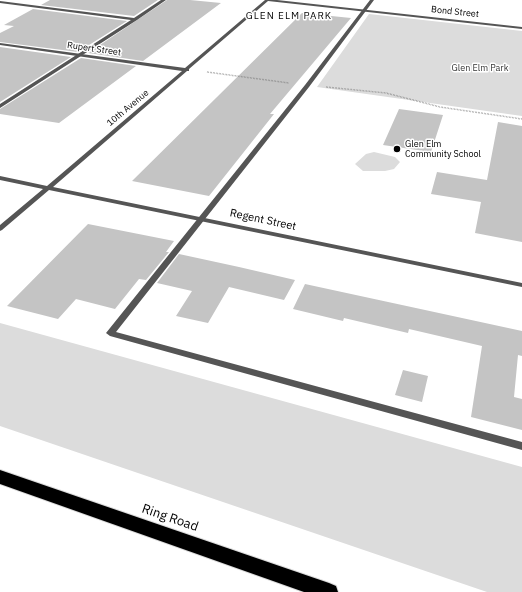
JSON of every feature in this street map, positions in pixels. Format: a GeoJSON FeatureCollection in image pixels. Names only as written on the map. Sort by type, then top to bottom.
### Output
{"type":"FeatureCollection","features":[{"type":"Feature","properties":{"kind":"highway","name":"Ring Road"},"geometry":{"type":"LineString","coordinates":[[0,477],[330,592]]}},
{"type":"Feature","properties":{"kind":"street"},"geometry":{"type":"LineString","coordinates":[[0,106],[164,0]]}},
{"type":"Feature","properties":{"kind":"street","name":"Bond Street"},"geometry":{"type":"LineString","coordinates":[[267,0],[522,28]]}},
{"type":"Feature","properties":{"kind":"street","name":"10th Avenue"},"geometry":{"type":"LineString","coordinates":[[0,229],[267,0]]}},
{"type":"Feature","properties":{"kind":"street"},"geometry":{"type":"LineString","coordinates":[[372,0],[307,86],[110,333],[522,446]]}},
{"type":"Feature","properties":{"kind":"street"},"geometry":{"type":"LineString","coordinates":[[0,2],[136,19]]}},
{"type":"Feature","properties":{"kind":"street","name":"Rupert Street"},"geometry":{"type":"LineString","coordinates":[[0,44],[187,70]]}},
{"type":"Feature","properties":{"kind":"street"},"geometry":{"type":"LineString","coordinates":[[0,97],[11,99]]}},
{"type":"Feature","properties":{"kind":"street","name":"Regent Street"},"geometry":{"type":"LineString","coordinates":[[0,178],[522,285]]}},
{"type":"Feature","properties":{"kind":"path"},"geometry":{"type":"LineString","coordinates":[[187,70],[307,86],[347,88],[379,92],[440,107],[522,119]]}},
{"type":"Feature","properties":{"kind":"green space","name":"Glen Elm Park"},"geometry":{"type":"Polygon","coordinates":[[[369,14],[522,31],[522,116],[317,87],[369,14]]]}},
{"type":"Feature","properties":{"kind":"green space"},"geometry":{"type":"Polygon","coordinates":[[[374,152],[395,157],[400,162],[394,169],[385,171],[363,171],[355,164],[366,154],[374,152]]]}},
{"type":"Feature","properties":{"kind":"green space"},"geometry":{"type":"Polygon","coordinates":[[[0,323],[522,467],[522,592],[487,592],[0,426],[0,323]]]}},
{"type":"Feature","properties":{"kind":"building"},"geometry":{"type":"Polygon","coordinates":[[[50,0],[158,0],[134,16],[41,5],[50,0]]]}},
{"type":"Feature","properties":{"kind":"building"},"geometry":{"type":"Polygon","coordinates":[[[167,0],[190,0],[221,3],[143,61],[88,53],[167,0]]]}},
{"type":"Feature","properties":{"kind":"building"},"geometry":{"type":"Polygon","coordinates":[[[33,9],[127,21],[78,52],[0,42],[0,33],[14,26],[4,25],[33,9]]]}},
{"type":"Feature","properties":{"kind":"building"},"geometry":{"type":"Polygon","coordinates":[[[302,13],[351,18],[270,114],[274,114],[209,196],[132,181],[302,13]]]}},
{"type":"Feature","properties":{"kind":"building"},"geometry":{"type":"Polygon","coordinates":[[[0,47],[71,57],[0,102],[0,47]]]}},
{"type":"Feature","properties":{"kind":"building"},"geometry":{"type":"Polygon","coordinates":[[[81,58],[136,66],[59,123],[0,114],[0,109],[81,58]]]}},
{"type":"Feature","properties":{"kind":"building"},"geometry":{"type":"Polygon","coordinates":[[[399,109],[443,115],[431,152],[383,145],[399,109]]]}},
{"type":"Feature","properties":{"kind":"building"},"geometry":{"type":"Polygon","coordinates":[[[498,122],[522,126],[522,242],[475,233],[481,202],[431,194],[437,172],[487,180],[498,122]]]}},
{"type":"Feature","properties":{"kind":"building"},"geometry":{"type":"Polygon","coordinates":[[[88,224],[174,241],[166,252],[169,252],[146,280],[139,279],[115,309],[76,299],[58,319],[7,306],[88,224]]]}},
{"type":"Feature","properties":{"kind":"building"},"geometry":{"type":"Polygon","coordinates":[[[179,254],[295,280],[284,300],[229,287],[208,323],[176,316],[192,291],[157,283],[179,254]]]}},
{"type":"Feature","properties":{"kind":"building"},"geometry":{"type":"Polygon","coordinates":[[[305,284],[522,331],[522,356],[518,355],[514,397],[522,399],[522,430],[471,417],[482,346],[409,329],[408,333],[344,318],[343,321],[293,309],[305,284]]]}},
{"type":"Feature","properties":{"kind":"building"},"geometry":{"type":"Polygon","coordinates":[[[403,370],[428,376],[422,402],[395,395],[403,370]]]}},
{"type":"Feature","properties":{"kind":"place","name":"Glen Elm Community School"},"geometry":{"type":"Point","coordinates":[397,149]}},
{"type":"Feature","properties":{"kind":"district","name":"GLEN ELM PARK"},"geometry":{"type":"Point","coordinates":[289,16]}}]}
